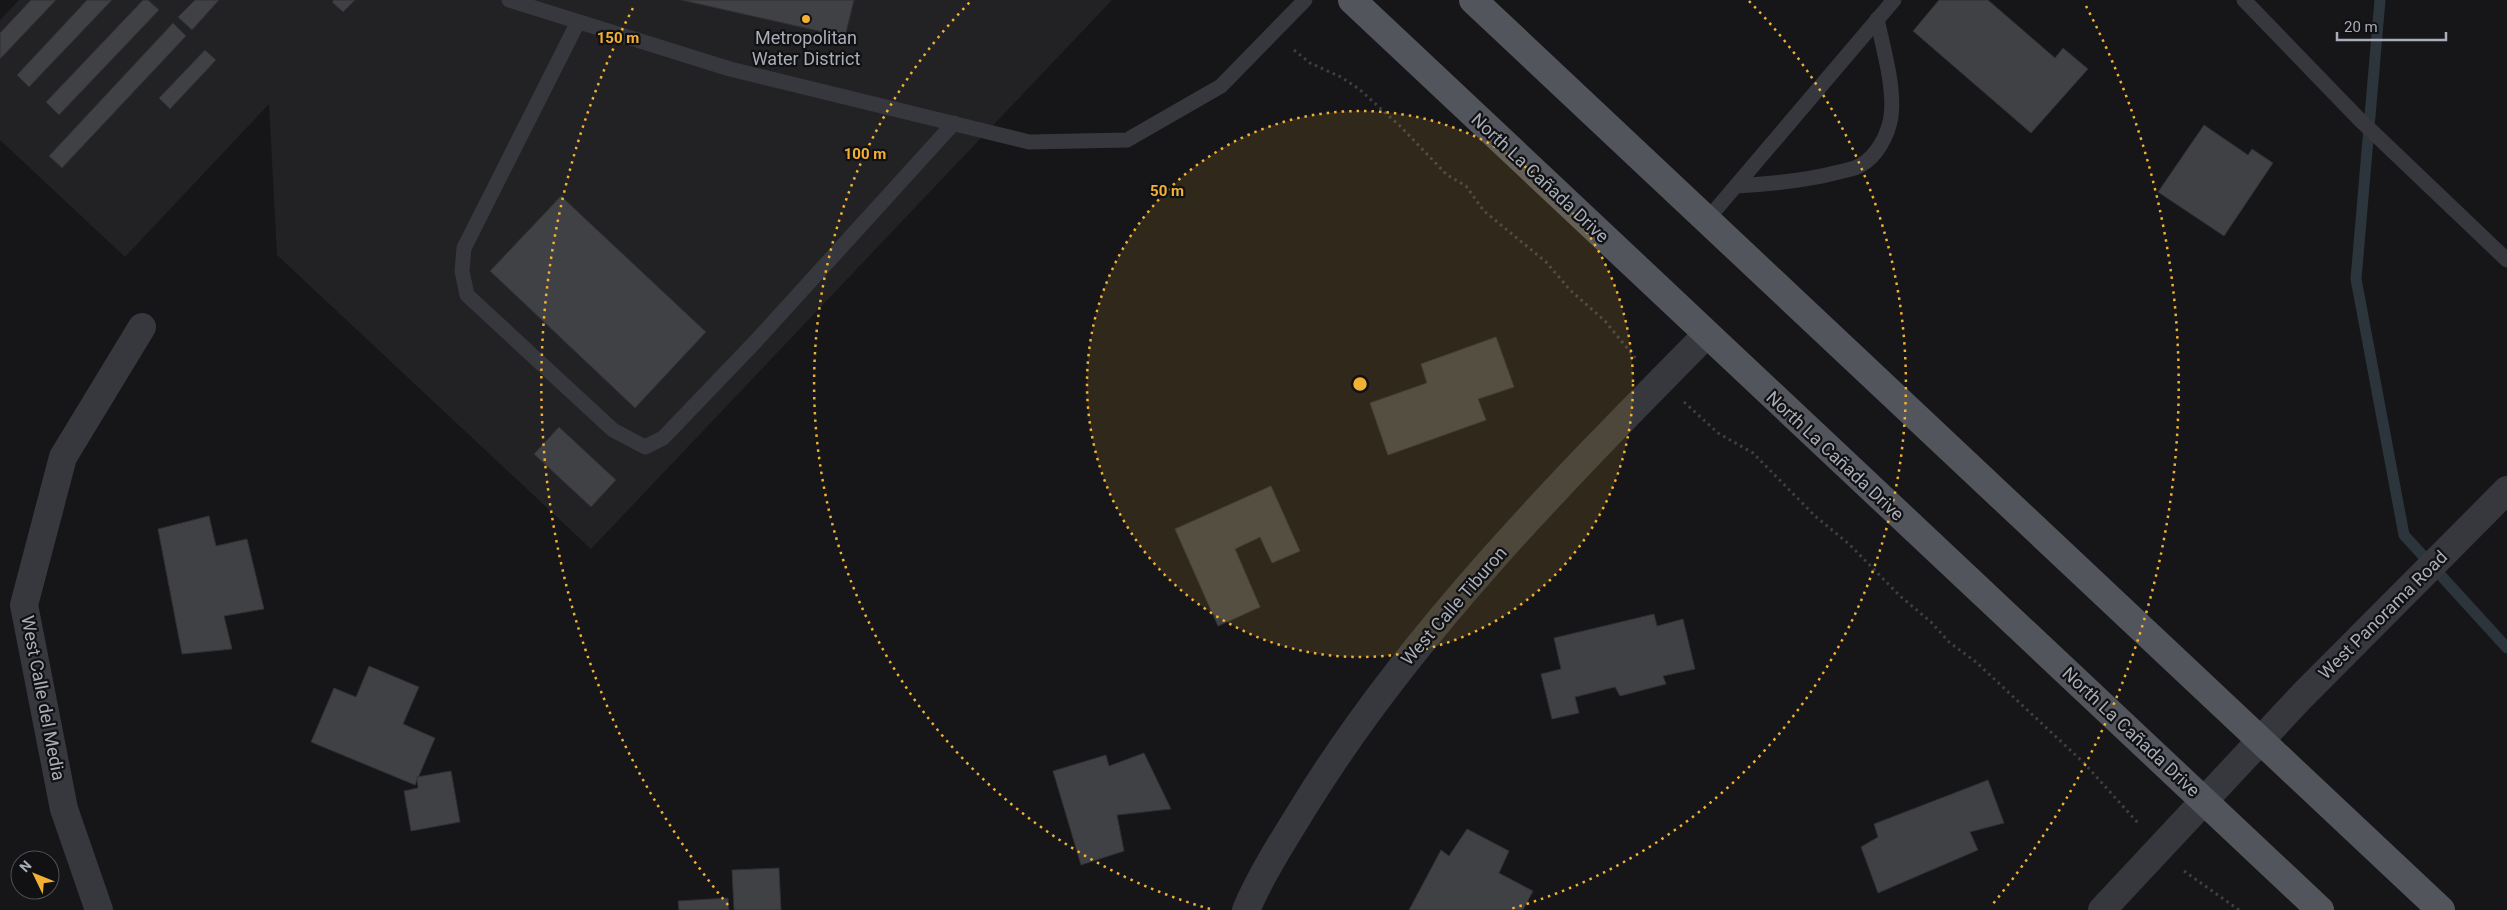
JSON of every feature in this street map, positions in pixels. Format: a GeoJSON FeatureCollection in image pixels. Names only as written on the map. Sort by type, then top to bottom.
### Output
{"type":"FeatureCollection","features":[{"type":"Feature","properties":{"kind":"main road","name":"North La Cañada Drive"},"geometry":{"type":"LineString","coordinates":[[1352,0],[1706,335],[2320,910]]}},
{"type":"Feature","properties":{"kind":"main road"},"geometry":{"type":"LineString","coordinates":[[1474,0],[1706,221],[2441,910]]}},
{"type":"Feature","properties":{"kind":"street","name":"West Calle del Media"},"geometry":{"type":"LineString","coordinates":[[98,910],[64,809],[24,605],[63,456],[142,327]]}},
{"type":"Feature","properties":{"kind":"street","name":"West Calle Tiburon"},"geometry":{"type":"LineString","coordinates":[[1246,910],[1260,878],[1324,774],[1394,674],[1514,537],[1659,382],[1706,335]]}},
{"type":"Feature","properties":{"kind":"street","name":"West Panorama Road"},"geometry":{"type":"LineString","coordinates":[[2102,910],[2260,740],[2507,490]]}},
{"type":"Feature","properties":{"kind":"lane"},"geometry":{"type":"LineString","coordinates":[[509,0],[730,69],[1029,142],[1127,140],[1221,86],[1305,0]]}},
{"type":"Feature","properties":{"kind":"lane"},"geometry":{"type":"LineString","coordinates":[[1706,221],[1894,0]]}},
{"type":"Feature","properties":{"kind":"lane"},"geometry":{"type":"LineString","coordinates":[[2244,0],[2358,119],[2507,260]]}},
{"type":"Feature","properties":{"kind":"lane"},"geometry":{"type":"LineString","coordinates":[[1736,186],[1783,184],[1830,174],[1860,166],[1874,155],[1884,138],[1891,117],[1889,78],[1876,19]]}},
{"type":"Feature","properties":{"kind":"lane"},"geometry":{"type":"LineString","coordinates":[[578,22],[464,248],[462,271],[467,295],[613,430],[645,447],[663,438],[756,341],[954,123]]}},
{"type":"Feature","properties":{"kind":"path"},"geometry":{"type":"LineString","coordinates":[[1273,34],[1310,63],[1341,77],[1359,89],[1400,126],[1447,174],[1466,186],[1484,211],[1546,262],[1570,290],[1604,321],[1632,355],[1659,382],[1718,433],[1753,453],[1816,516],[1849,544],[1900,596],[1931,622],[1949,642],[1976,662],[2084,763],[2097,780],[2130,812],[2158,849],[2239,910]]}},
{"type":"Feature","properties":{"kind":"shaded area"},"geometry":{"type":"Polygon","coordinates":[[[19,0],[1112,0],[591,549],[277,255],[269,104],[125,257],[0,140],[0,20],[19,0]]]}},
{"type":"Feature","properties":{"kind":"building"},"geometry":{"type":"Polygon","coordinates":[[[31,0],[56,0],[0,59],[0,33],[31,0]]]}},
{"type":"Feature","properties":{"kind":"building"},"geometry":{"type":"Polygon","coordinates":[[[87,0],[112,0],[29,87],[17,75],[87,0]]]}},
{"type":"Feature","properties":{"kind":"building"},"geometry":{"type":"Polygon","coordinates":[[[143,0],[148,0],[159,10],[59,115],[46,102],[143,0]]]}},
{"type":"Feature","properties":{"kind":"building"},"geometry":{"type":"Polygon","coordinates":[[[195,0],[219,0],[192,30],[178,17],[195,0]]]}},
{"type":"Feature","properties":{"kind":"building"},"geometry":{"type":"Polygon","coordinates":[[[334,0],[355,0],[343,12],[332,2],[334,0]]]}},
{"type":"Feature","properties":{"kind":"building","name":"Metropolitan Water District"},"geometry":{"type":"Polygon","coordinates":[[[681,0],[854,0],[845,37],[681,0]]]}},
{"type":"Feature","properties":{"kind":"building"},"geometry":{"type":"Polygon","coordinates":[[[1939,0],[1988,0],[2055,58],[2063,48],[2088,69],[2031,133],[1913,31],[1939,0]]]}},
{"type":"Feature","properties":{"kind":"building"},"geometry":{"type":"Polygon","coordinates":[[[173,23],[186,36],[62,168],[49,156],[173,23]]]}},
{"type":"Feature","properties":{"kind":"building"},"geometry":{"type":"Polygon","coordinates":[[[205,50],[216,60],[170,109],[159,98],[205,50]]]}},
{"type":"Feature","properties":{"kind":"building"},"geometry":{"type":"Polygon","coordinates":[[[2204,125],[2248,155],[2252,149],[2273,163],[2224,236],[2158,192],[2204,125]]]}},
{"type":"Feature","properties":{"kind":"building"},"geometry":{"type":"Polygon","coordinates":[[[561,196],[706,332],[635,408],[490,271],[561,196]]]}},
{"type":"Feature","properties":{"kind":"building"},"geometry":{"type":"Polygon","coordinates":[[[1496,337],[1514,387],[1478,399],[1486,420],[1388,455],[1370,403],[1427,383],[1421,364],[1496,337]]]}},
{"type":"Feature","properties":{"kind":"building"},"geometry":{"type":"Polygon","coordinates":[[[559,427],[616,480],[591,507],[534,454],[559,427]]]}},
{"type":"Feature","properties":{"kind":"building"},"geometry":{"type":"Polygon","coordinates":[[[1271,486],[1300,551],[1272,563],[1260,537],[1235,549],[1260,607],[1218,626],[1175,529],[1271,486]]]}},
{"type":"Feature","properties":{"kind":"building"},"geometry":{"type":"Polygon","coordinates":[[[209,516],[216,546],[247,539],[264,609],[224,616],[232,649],[182,654],[158,529],[209,516]]]}},
{"type":"Feature","properties":{"kind":"building"},"geometry":{"type":"Polygon","coordinates":[[[1654,614],[1657,626],[1683,619],[1695,669],[1663,676],[1666,684],[1620,696],[1615,687],[1575,697],[1579,713],[1552,719],[1541,674],[1561,669],[1554,638],[1654,614]]]}},
{"type":"Feature","properties":{"kind":"building"},"geometry":{"type":"Polygon","coordinates":[[[369,666],[419,687],[403,724],[435,738],[415,785],[311,742],[334,688],[356,697],[369,666]]]}},
{"type":"Feature","properties":{"kind":"building"},"geometry":{"type":"Polygon","coordinates":[[[1144,753],[1171,809],[1117,815],[1124,851],[1081,865],[1053,771],[1106,755],[1109,766],[1144,753]]]}},
{"type":"Feature","properties":{"kind":"building"},"geometry":{"type":"Polygon","coordinates":[[[451,771],[460,822],[411,831],[404,791],[418,788],[417,777],[451,771]]]}},
{"type":"Feature","properties":{"kind":"building"},"geometry":{"type":"Polygon","coordinates":[[[1988,780],[2004,823],[1970,832],[1978,850],[1878,893],[1861,847],[1878,837],[1874,824],[1988,780]]]}},
{"type":"Feature","properties":{"kind":"building"},"geometry":{"type":"Polygon","coordinates":[[[1467,829],[1509,851],[1499,873],[1533,891],[1523,910],[1409,910],[1441,850],[1449,856],[1467,829]]]}},
{"type":"Feature","properties":{"kind":"building"},"geometry":{"type":"Polygon","coordinates":[[[779,868],[781,910],[734,910],[732,870],[779,868]]]}},
{"type":"Feature","properties":{"kind":"building"},"geometry":{"type":"Polygon","coordinates":[[[728,898],[729,910],[679,910],[678,901],[728,898]]]}},
{"type":"Feature","properties":{"kind":"waterway"},"geometry":{"type":"LineString","coordinates":[[2380,0],[2356,279],[2404,535],[2507,648]]}},
{"type":"Feature","properties":{"kind":"place","name":"Metropolitan Water District"},"geometry":{"type":"Point","coordinates":[806,19]}}]}
